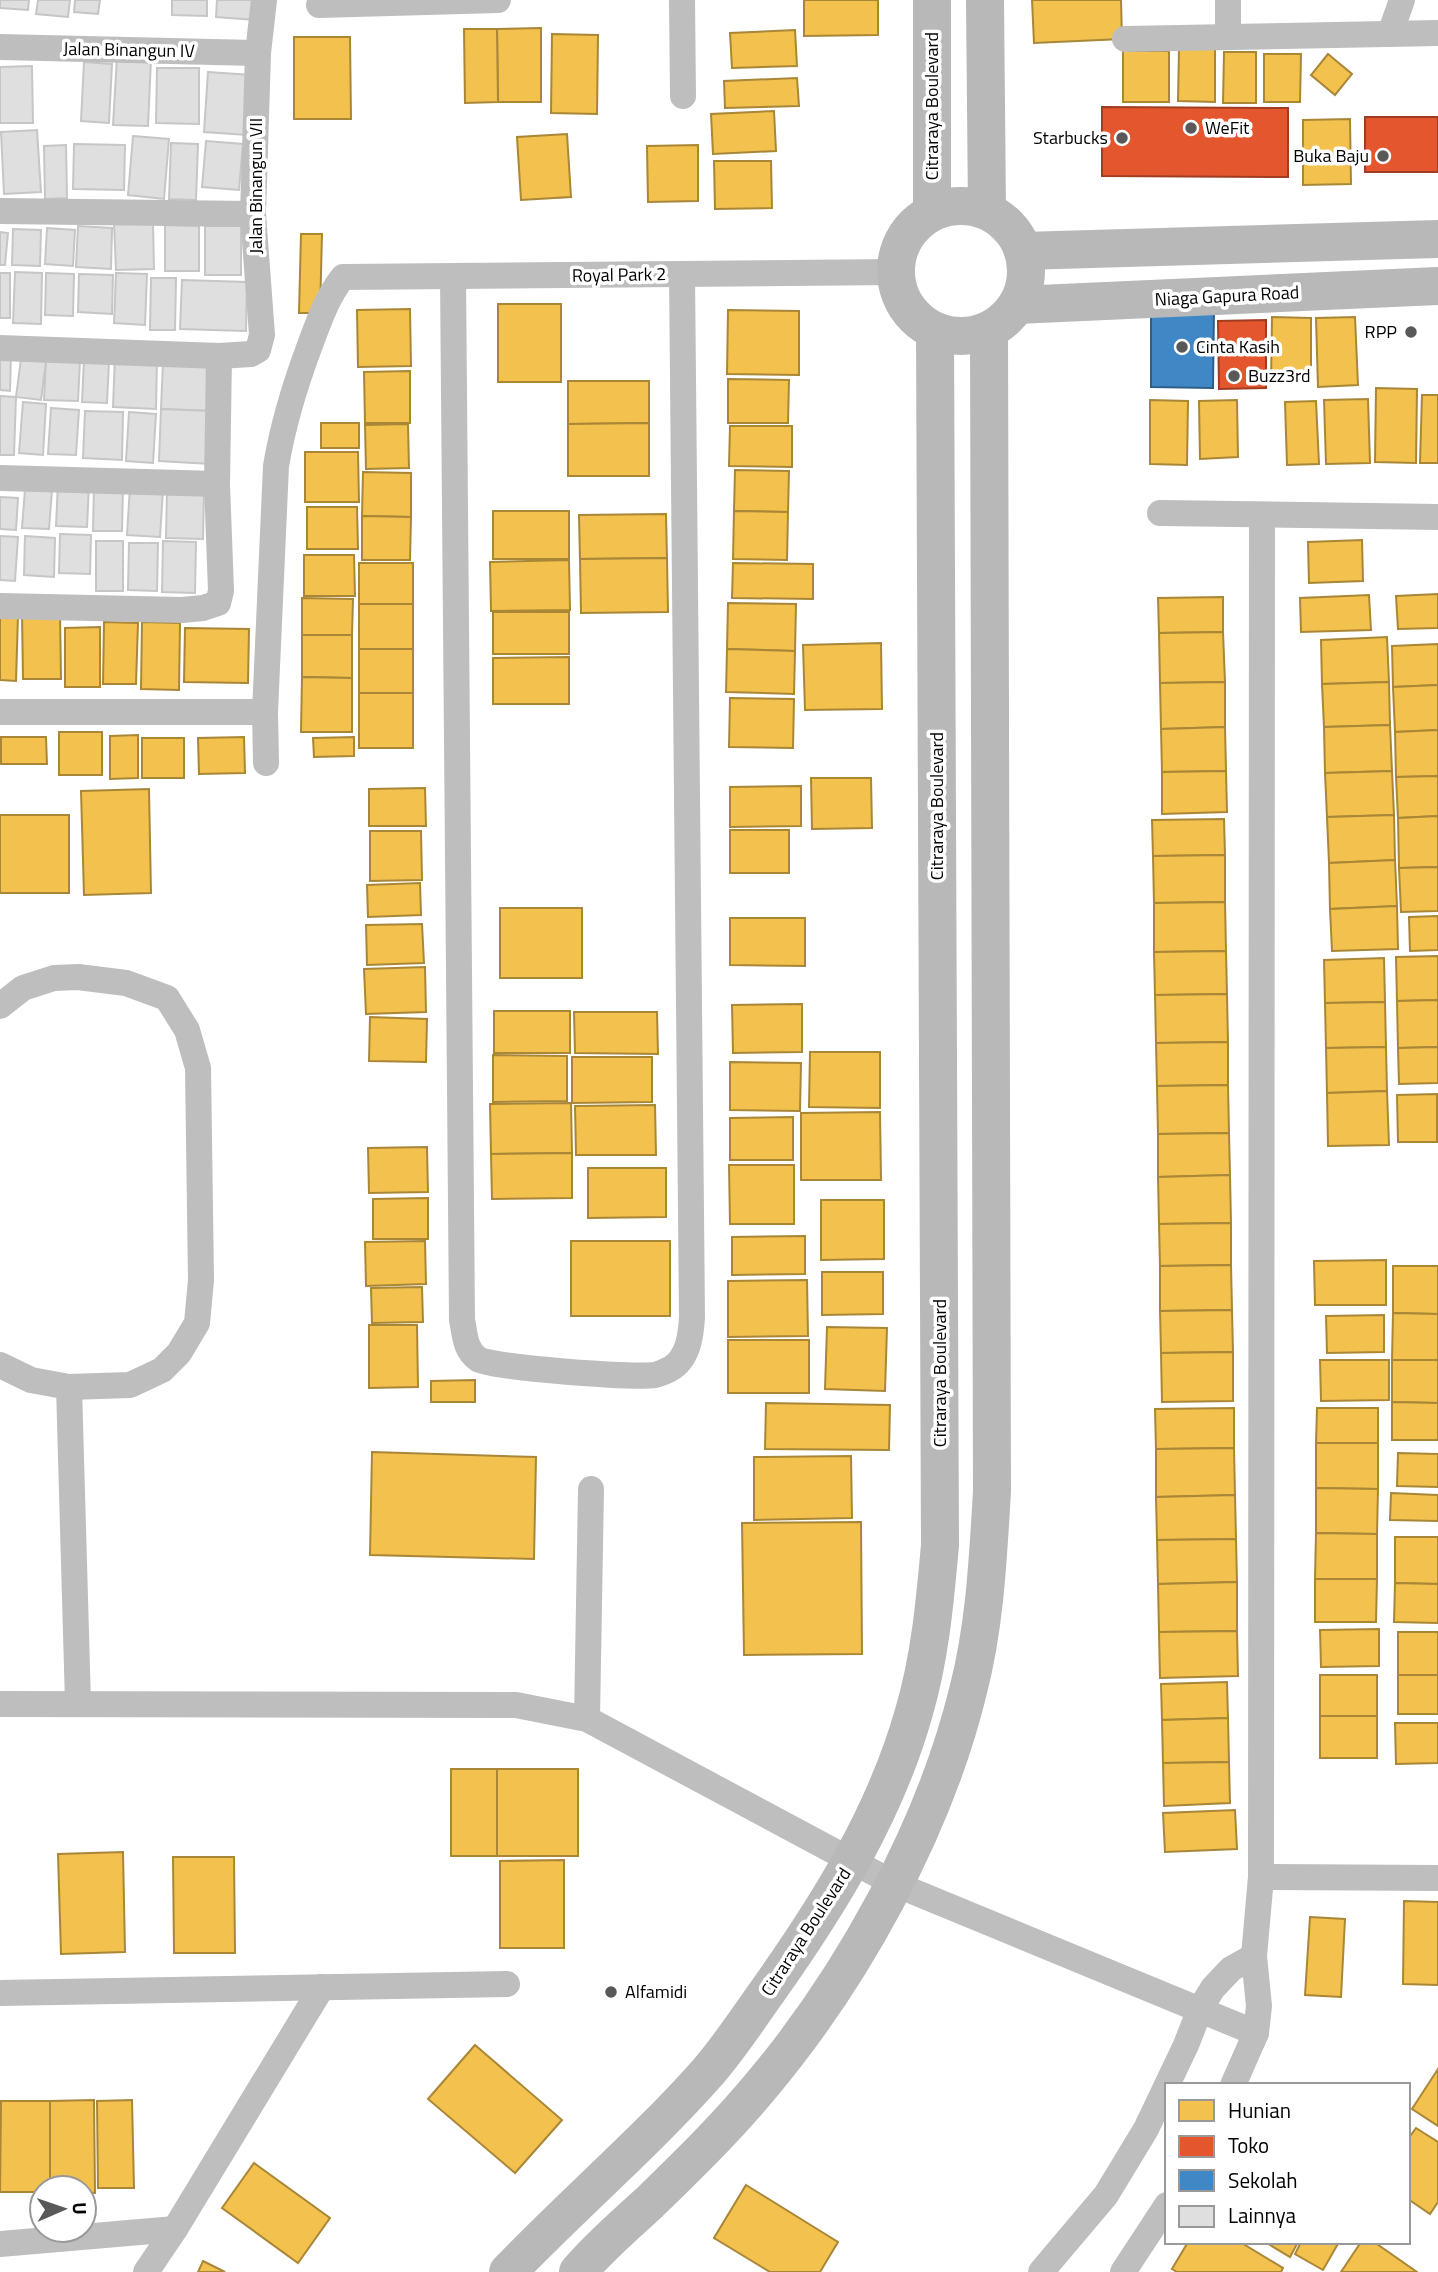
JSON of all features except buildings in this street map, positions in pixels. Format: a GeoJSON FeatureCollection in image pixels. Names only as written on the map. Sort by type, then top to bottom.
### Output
{"type":"FeatureCollection","features":[{"type":"Feature","properties":{"kind":"main road","name":"Citraraya Boulevard"},"geometry":{"type":"LineString","coordinates":[[932,0],[932,212]]}},
{"type":"Feature","properties":{"kind":"main road"},"geometry":{"type":"LineString","coordinates":[[985,0],[986,211]]}},
{"type":"Feature","properties":{"kind":"main road"},"geometry":{"type":"LineString","coordinates":[[950,206],[968,206],[986,211],[1002,220],[1015,234],[1023,251],[1026,269],[1024,288],[1003,317],[972,335],[954,336],[935,331],[920,321],[907,307],[899,291],[896,272],[898,254],[905,237],[917,222],[932,212],[950,206]]}},
{"type":"Feature","properties":{"kind":"main road"},"geometry":{"type":"LineString","coordinates":[[1023,251],[1438,239]]}},
{"type":"Feature","properties":{"kind":"main road","name":"Niaga Gapura Road"},"geometry":{"type":"LineString","coordinates":[[1003,317],[1438,286]]}},
{"type":"Feature","properties":{"kind":"main road"},"geometry":{"type":"LineString","coordinates":[[578,2272],[691,2163],[760,2087],[826,2000],[895,1884],[945,1771],[969,1690],[986,1590],[992,1491],[1003,317]]}},
{"type":"Feature","properties":{"kind":"main road","name":"Citraraya Boulevard"},"geometry":{"type":"LineString","coordinates":[[508,2272],[560,2218],[664,2119],[708,2072],[740,2031],[812,1929],[851,1861],[892,1781],[915,1710],[933,1616],[940,1545],[935,331]]}},
{"type":"Feature","properties":{"kind":"street","name":"Jalan Binangun VII"},"geometry":{"type":"LineString","coordinates":[[229,356],[258,351],[261,342],[253,214],[258,52],[264,0]]}},
{"type":"Feature","properties":{"kind":"street"},"geometry":{"type":"LineString","coordinates":[[319,5],[498,0]]}},
{"type":"Feature","properties":{"kind":"street"},"geometry":{"type":"LineString","coordinates":[[682,0],[683,96]]}},
{"type":"Feature","properties":{"kind":"street"},"geometry":{"type":"LineString","coordinates":[[1228,0],[1228,37]]}},
{"type":"Feature","properties":{"kind":"street"},"geometry":{"type":"LineString","coordinates":[[1390,34],[1402,0]]}},
{"type":"Feature","properties":{"kind":"street"},"geometry":{"type":"LineString","coordinates":[[1125,39],[1438,33]]}},
{"type":"Feature","properties":{"kind":"street","name":"Jalan Binangun IV"},"geometry":{"type":"LineString","coordinates":[[0,47],[258,52]]}},
{"type":"Feature","properties":{"kind":"street"},"geometry":{"type":"LineString","coordinates":[[0,211],[253,214]]}},
{"type":"Feature","properties":{"kind":"street","name":"Royal Park 2"},"geometry":{"type":"LineString","coordinates":[[265,712],[276,466],[282,429],[325,304],[343,277],[896,272]]}},
{"type":"Feature","properties":{"kind":"street"},"geometry":{"type":"LineString","coordinates":[[453,276],[462,1321],[467,1348],[478,1359],[495,1365],[655,1375],[672,1368],[684,1354],[691,1337],[692,1317],[682,274]]}},
{"type":"Feature","properties":{"kind":"street"},"geometry":{"type":"LineString","coordinates":[[0,348],[229,356],[217,484],[221,591],[218,603],[182,610],[0,606]]}},
{"type":"Feature","properties":{"kind":"street"},"geometry":{"type":"LineString","coordinates":[[0,478],[217,484]]}},
{"type":"Feature","properties":{"kind":"street"},"geometry":{"type":"LineString","coordinates":[[1160,513],[1438,517]]}},
{"type":"Feature","properties":{"kind":"street"},"geometry":{"type":"LineString","coordinates":[[1234,2083],[1256,2033],[1259,2006],[1254,1956],[1261,1877],[1262,515]]}},
{"type":"Feature","properties":{"kind":"street"},"geometry":{"type":"LineString","coordinates":[[0,712],[265,712],[266,763]]}},
{"type":"Feature","properties":{"kind":"street"},"geometry":{"type":"LineString","coordinates":[[0,1006],[23,988],[54,978],[78,977],[126,983],[167,998],[187,1030],[198,1068],[201,1280],[197,1323],[179,1353],[162,1370],[130,1385],[69,1387],[31,1380],[0,1365]]}},
{"type":"Feature","properties":{"kind":"street"},"geometry":{"type":"LineString","coordinates":[[69,1387],[78,1703]]}},
{"type":"Feature","properties":{"kind":"street"},"geometry":{"type":"LineString","coordinates":[[587,1719],[591,1489]]}},
{"type":"Feature","properties":{"kind":"street"},"geometry":{"type":"LineString","coordinates":[[0,1704],[516,1706],[587,1719],[895,1884],[1256,2033]]}},
{"type":"Feature","properties":{"kind":"street"},"geometry":{"type":"LineString","coordinates":[[1261,1877],[1438,1878]]}},
{"type":"Feature","properties":{"kind":"street"},"geometry":{"type":"LineString","coordinates":[[1167,2083],[1200,2009],[1213,1988],[1231,1969],[1254,1956]]}},
{"type":"Feature","properties":{"kind":"street"},"geometry":{"type":"LineString","coordinates":[[0,1993],[507,1984]]}},
{"type":"Feature","properties":{"kind":"street"},"geometry":{"type":"LineString","coordinates":[[146,2272],[322,1987]]}},
{"type":"Feature","properties":{"kind":"street"},"geometry":{"type":"LineString","coordinates":[[1041,2272],[1106,2194],[1146,2129],[1165,2088]]}},
{"type":"Feature","properties":{"kind":"street"},"geometry":{"type":"LineString","coordinates":[[1124,2272],[1165,2208]]}},
{"type":"Feature","properties":{"kind":"street"},"geometry":{"type":"LineString","coordinates":[[0,2244],[175,2229]]}},
{"type":"Feature","properties":{"kind":"place","name":"WeFit"},"geometry":{"type":"Point","coordinates":[1191,128]}},
{"type":"Feature","properties":{"kind":"place","name":"Starbucks"},"geometry":{"type":"Point","coordinates":[1122,138]}},
{"type":"Feature","properties":{"kind":"place","name":"Buka Baju"},"geometry":{"type":"Point","coordinates":[1383,156]}},
{"type":"Feature","properties":{"kind":"place","name":"RPP"},"geometry":{"type":"Point","coordinates":[1411,332]}},
{"type":"Feature","properties":{"kind":"place","name":"Cinta Kasih"},"geometry":{"type":"Point","coordinates":[1182,347]}},
{"type":"Feature","properties":{"kind":"place","name":"Buzz3rd"},"geometry":{"type":"Point","coordinates":[1234,376]}},
{"type":"Feature","properties":{"kind":"place","name":"Alfamidi"},"geometry":{"type":"Point","coordinates":[611,1992]}}]}
